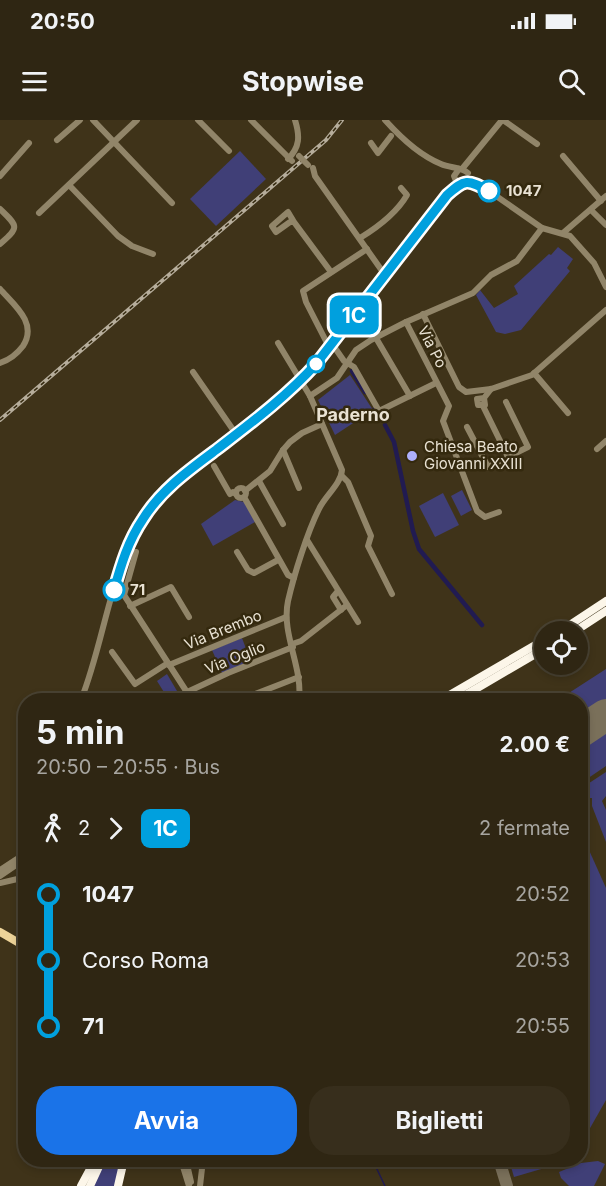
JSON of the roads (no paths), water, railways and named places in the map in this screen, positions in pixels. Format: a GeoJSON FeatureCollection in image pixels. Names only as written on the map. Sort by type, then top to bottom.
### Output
{"type":"FeatureCollection","features":[{"type":"Feature","properties":{"kind":"highway"},"geometry":{"type":"LineString","coordinates":[[575,621],[606,601]]}},
{"type":"Feature","properties":{"kind":"highway"},"geometry":{"type":"LineString","coordinates":[[588,623],[606,611]]}},
{"type":"Feature","properties":{"kind":"highway"},"geometry":{"type":"LineString","coordinates":[[445,693],[534,645]]}},
{"type":"Feature","properties":{"kind":"highway"},"geometry":{"type":"LineString","coordinates":[[469,693],[534,655]]}},
{"type":"Feature","properties":{"kind":"highway"},"geometry":{"type":"LineString","coordinates":[[79,1186],[85,1167]]}},
{"type":"Feature","properties":{"kind":"highway"},"geometry":{"type":"LineString","coordinates":[[79,1186],[90,1167]]}},
{"type":"Feature","properties":{"kind":"highway"},"geometry":{"type":"LineString","coordinates":[[90,1186],[99,1167]]}},
{"type":"Feature","properties":{"kind":"highway"},"geometry":{"type":"LineString","coordinates":[[118,1186],[122,1167]]}},
{"type":"Feature","properties":{"kind":"main road"},"geometry":{"type":"LineString","coordinates":[[0,932],[18,942]]}},
{"type":"Feature","properties":{"kind":"street"},"geometry":{"type":"LineString","coordinates":[[57,140],[80,120]]}},
{"type":"Feature","properties":{"kind":"street"},"geometry":{"type":"LineString","coordinates":[[93,120],[172,203]]}},
{"type":"Feature","properties":{"kind":"street"},"geometry":{"type":"LineString","coordinates":[[39,213],[137,120]]}},
{"type":"Feature","properties":{"kind":"street"},"geometry":{"type":"LineString","coordinates":[[198,120],[229,151]]}},
{"type":"Feature","properties":{"kind":"street"},"geometry":{"type":"LineString","coordinates":[[251,120],[290,160],[297,149],[298,132],[295,120]]}},
{"type":"Feature","properties":{"kind":"street"},"geometry":{"type":"LineString","coordinates":[[385,120],[418,152],[484,188],[542,228],[570,236],[589,256],[606,287]]}},
{"type":"Feature","properties":{"kind":"street"},"geometry":{"type":"LineString","coordinates":[[84,693],[122,564],[139,525],[154,503],[169,488],[271,408],[332,348],[502,120],[537,144]]}},
{"type":"Feature","properties":{"kind":"street"},"geometry":{"type":"LineString","coordinates":[[371,143],[378,153],[391,136]]}},
{"type":"Feature","properties":{"kind":"street"},"geometry":{"type":"LineString","coordinates":[[0,176],[29,143]]}},
{"type":"Feature","properties":{"kind":"street"},"geometry":{"type":"LineString","coordinates":[[299,156],[311,167],[385,275]]}},
{"type":"Feature","properties":{"kind":"street"},"geometry":{"type":"LineString","coordinates":[[563,156],[603,198],[563,233]]}},
{"type":"Feature","properties":{"kind":"street"},"geometry":{"type":"LineString","coordinates":[[69,185],[118,236],[132,246],[153,254]]}},
{"type":"Feature","properties":{"kind":"street"},"geometry":{"type":"LineString","coordinates":[[360,238],[389,218],[397,209],[407,195],[401,188]]}},
{"type":"Feature","properties":{"kind":"street"},"geometry":{"type":"LineString","coordinates":[[0,209],[15,223],[16,227],[13,233],[0,244]]}},
{"type":"Feature","properties":{"kind":"street"},"geometry":{"type":"LineString","coordinates":[[591,210],[606,225]]}},
{"type":"Feature","properties":{"kind":"street"},"geometry":{"type":"LineString","coordinates":[[294,222],[331,272]]}},
{"type":"Feature","properties":{"kind":"street"},"geometry":{"type":"LineString","coordinates":[[310,396],[338,378],[356,350],[406,322],[473,293],[491,275],[517,261],[542,228]]}},
{"type":"Feature","properties":{"kind":"street"},"geometry":{"type":"LineString","coordinates":[[347,363],[332,348],[303,293],[305,288],[367,249]]}},
{"type":"Feature","properties":{"kind":"street"},"geometry":{"type":"LineString","coordinates":[[0,289],[22,313],[27,322],[28,332],[25,342],[17,353],[0,363]]}},
{"type":"Feature","properties":{"kind":"street"},"geometry":{"type":"LineString","coordinates":[[423,314],[459,387],[466,392],[491,389],[534,373],[606,310]]}},
{"type":"Feature","properties":{"kind":"street","name":"Via Po"},"geometry":{"type":"LineString","coordinates":[[406,322],[449,406],[442,421],[477,511],[485,517],[499,512]]}},
{"type":"Feature","properties":{"kind":"street"},"geometry":{"type":"LineString","coordinates":[[376,338],[410,396]]}},
{"type":"Feature","properties":{"kind":"street"},"geometry":{"type":"LineString","coordinates":[[278,343],[310,396],[340,465],[342,476],[348,482],[371,536],[368,546],[392,594]]}},
{"type":"Feature","properties":{"kind":"street","name":"Via Po"},"geometry":{"type":"LineString","coordinates":[[347,363],[354,367],[379,411],[436,382]]}},
{"type":"Feature","properties":{"kind":"street"},"geometry":{"type":"LineString","coordinates":[[193,372],[236,434]]}},
{"type":"Feature","properties":{"kind":"street"},"geometry":{"type":"LineString","coordinates":[[534,373],[568,413]]}},
{"type":"Feature","properties":{"kind":"street"},"geometry":{"type":"LineString","coordinates":[[491,389],[484,398],[479,398],[477,402],[483,406],[508,457]]}},
{"type":"Feature","properties":{"kind":"street"},"geometry":{"type":"LineString","coordinates":[[467,427],[488,467],[528,447],[506,402]]}},
{"type":"Feature","properties":{"kind":"street"},"geometry":{"type":"LineString","coordinates":[[245,494],[270,471],[283,450],[302,433],[322,424]]}},
{"type":"Feature","properties":{"kind":"street"},"geometry":{"type":"LineString","coordinates":[[597,449],[606,441]]}},
{"type":"Feature","properties":{"kind":"street"},"geometry":{"type":"LineString","coordinates":[[283,450],[299,488]]}},
{"type":"Feature","properties":{"kind":"street"},"geometry":{"type":"LineString","coordinates":[[214,466],[230,494],[233,492],[236,494],[239,489],[245,494],[278,560],[288,575],[294,578]]}},
{"type":"Feature","properties":{"kind":"street"},"geometry":{"type":"LineString","coordinates":[[299,693],[299,677],[286,617],[294,578],[319,508],[342,476]]}},
{"type":"Feature","properties":{"kind":"street"},"geometry":{"type":"LineString","coordinates":[[259,481],[283,524]]}},
{"type":"Feature","properties":{"kind":"street"},"geometry":{"type":"LineString","coordinates":[[308,540],[358,622]]}},
{"type":"Feature","properties":{"kind":"street"},"geometry":{"type":"LineString","coordinates":[[136,552],[123,593],[186,691]]}},
{"type":"Feature","properties":{"kind":"street"},"geometry":{"type":"LineString","coordinates":[[237,552],[248,570],[254,573],[278,560]]}},
{"type":"Feature","properties":{"kind":"street"},"geometry":{"type":"LineString","coordinates":[[130,606],[171,586],[189,617]]}},
{"type":"Feature","properties":{"kind":"street"},"geometry":{"type":"LineString","coordinates":[[338,591],[333,597],[341,610]]}},
{"type":"Feature","properties":{"kind":"street","name":"Via Oglio"},"geometry":{"type":"LineString","coordinates":[[182,693],[301,641],[347,605]]}},
{"type":"Feature","properties":{"kind":"street","name":"Via Brembo"},"geometry":{"type":"LineString","coordinates":[[112,652],[135,684],[168,664],[286,617]]}},
{"type":"Feature","properties":{"kind":"street"},"geometry":{"type":"LineString","coordinates":[[258,693],[299,677]]}},
{"type":"Feature","properties":{"kind":"street"},"geometry":{"type":"LineString","coordinates":[[0,870],[18,859]]}},
{"type":"Feature","properties":{"kind":"street"},"geometry":{"type":"LineString","coordinates":[[1,880],[18,864]]}},
{"type":"Feature","properties":{"kind":"street"},"geometry":{"type":"LineString","coordinates":[[1,880],[18,878]]}},
{"type":"Feature","properties":{"kind":"street"},"geometry":{"type":"LineString","coordinates":[[185,1167],[184,1174],[191,1186]]}},
{"type":"Feature","properties":{"kind":"street"},"geometry":{"type":"LineString","coordinates":[[186,1167],[191,1186]]}},
{"type":"Feature","properties":{"kind":"street"},"geometry":{"type":"LineString","coordinates":[[200,1186],[202,1167]]}},
{"type":"Feature","properties":{"kind":"waterway"},"geometry":{"type":"LineString","coordinates":[[352,371],[365,392]]}},
{"type":"Feature","properties":{"kind":"waterway"},"geometry":{"type":"LineString","coordinates":[[375,409],[380,418]]}},
{"type":"Feature","properties":{"kind":"waterway"},"geometry":{"type":"LineString","coordinates":[[385,425],[394,442],[419,549],[482,625]]}},
{"type":"Feature","properties":{"kind":"waterway"},"geometry":{"type":"LineString","coordinates":[[376,1167],[385,1186]]}},
{"type":"Feature","properties":{"kind":"railway"},"geometry":{"type":"LineString","coordinates":[[0,420],[326,140],[342,120]]}},
{"type":"Feature","properties":{"kind":"place","name":"1047"},"geometry":{"type":"Point","coordinates":[489,191]}},
{"type":"Feature","properties":{"kind":"place","name":"Chiesa Beato Giovanni XXIII"},"geometry":{"type":"Point","coordinates":[412,456]}},
{"type":"Feature","properties":{"kind":"place","name":"71"},"geometry":{"type":"Point","coordinates":[114,590]}},
{"type":"Feature","properties":{"kind":"district","name":"Paderno"},"geometry":{"type":"Point","coordinates":[353,415]}}]}
